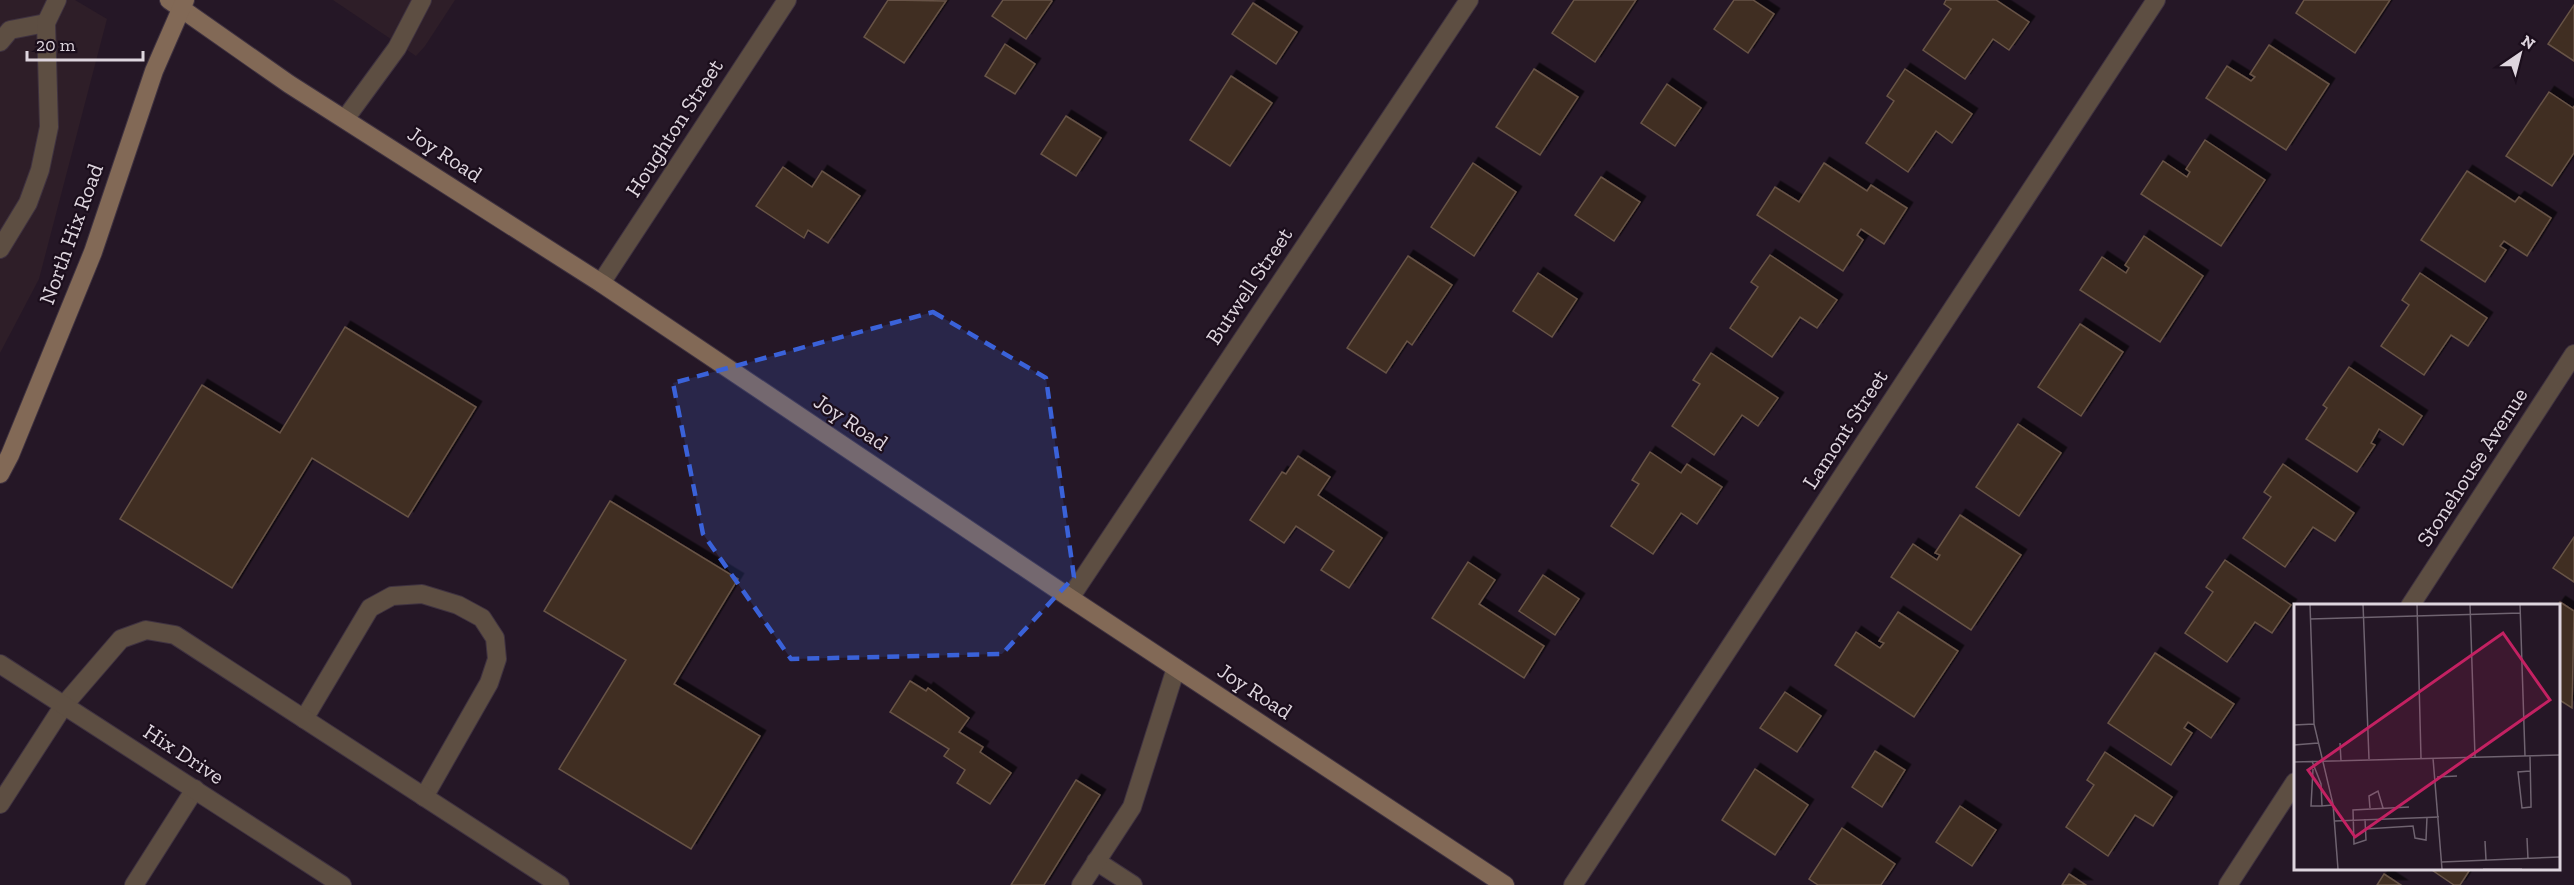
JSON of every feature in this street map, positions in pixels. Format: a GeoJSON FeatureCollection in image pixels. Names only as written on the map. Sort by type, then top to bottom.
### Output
{"type":"FeatureCollection","features":[{"type":"Feature","properties":{"kind":"street"},"geometry":{"type":"LineString","coordinates":[[0,249],[28,203],[40,170],[49,127],[46,23],[57,0]]}},
{"type":"Feature","properties":{"kind":"street"},"geometry":{"type":"LineString","coordinates":[[345,119],[397,48],[422,0]]}},
{"type":"Feature","properties":{"kind":"street","name":"Houghton Street"},"geometry":{"type":"LineString","coordinates":[[601,282],[787,0]]}},
{"type":"Feature","properties":{"kind":"street","name":"Butwell Street"},"geometry":{"type":"LineString","coordinates":[[1070,598],[1468,0]]}},
{"type":"Feature","properties":{"kind":"street","name":"Lamont Street"},"geometry":{"type":"LineString","coordinates":[[1573,885],[2156,0]]}},
{"type":"Feature","properties":{"kind":"street","name":"Joy Road"},"geometry":{"type":"LineString","coordinates":[[179,3],[289,84],[601,282],[1070,598],[1505,885]]}},
{"type":"Feature","properties":{"kind":"street","name":"North Hix Road"},"geometry":{"type":"LineString","coordinates":[[1,469],[93,252],[179,3]]}},
{"type":"Feature","properties":{"kind":"street"},"geometry":{"type":"LineString","coordinates":[[0,42],[10,30],[46,23]]}},
{"type":"Feature","properties":{"kind":"street","name":"Stonehouse Avenue"},"geometry":{"type":"LineString","coordinates":[[2411,604],[2574,354]]}},
{"type":"Feature","properties":{"kind":"street"},"geometry":{"type":"LineString","coordinates":[[304,719],[370,608],[392,596],[422,594],[458,605],[482,618],[495,638],[498,659],[489,683],[424,797]]}},
{"type":"Feature","properties":{"kind":"street"},"geometry":{"type":"LineString","coordinates":[[0,804],[64,705],[121,639],[147,630],[175,635],[560,885]]}},
{"type":"Feature","properties":{"kind":"street","name":"Hix Drive"},"geometry":{"type":"LineString","coordinates":[[0,664],[342,885]]}},
{"type":"Feature","properties":{"kind":"street"},"geometry":{"type":"LineString","coordinates":[[1081,885],[1132,807],[1176,668]]}},
{"type":"Feature","properties":{"kind":"street"},"geometry":{"type":"LineString","coordinates":[[2228,885],[2294,784]]}},
{"type":"Feature","properties":{"kind":"street"},"geometry":{"type":"LineString","coordinates":[[142,882],[195,789]]}},
{"type":"Feature","properties":{"kind":"street"},"geometry":{"type":"LineString","coordinates":[[1096,861],[1132,885]]}},
{"type":"Feature","properties":{"kind":"highlighted area"},"geometry":{"type":"Polygon","coordinates":[[[933,312],[1046,378],[1074,577],[1002,654],[791,659],[703,534],[673,383],[933,312]]]}},
{"type":"Feature","properties":{"kind":"shaded area"},"geometry":{"type":"Polygon","coordinates":[[[0,0],[75,0],[107,19],[39,279],[0,353],[0,0]]]}},
{"type":"Feature","properties":{"kind":"shaded area"},"geometry":{"type":"Polygon","coordinates":[[[333,0],[455,0],[416,56],[333,0]]]}},
{"type":"Feature","properties":{"kind":"building"},"geometry":{"type":"Polygon","coordinates":[[[888,0],[946,1],[904,63],[864,37],[888,0]]]}},
{"type":"Feature","properties":{"kind":"building"},"geometry":{"type":"Polygon","coordinates":[[[1003,0],[1052,1],[1026,39],[992,16],[1003,0]]]}},
{"type":"Feature","properties":{"kind":"building"},"geometry":{"type":"Polygon","coordinates":[[[1574,0],[1636,0],[1595,62],[1552,33],[1574,0]]]}},
{"type":"Feature","properties":{"kind":"building"},"geometry":{"type":"Polygon","coordinates":[[[1734,0],[1753,0],[1774,14],[1748,53],[1714,29],[1734,0]]]}},
{"type":"Feature","properties":{"kind":"building"},"geometry":{"type":"Polygon","coordinates":[[[1946,0],[1996,0],[2029,22],[2009,50],[1993,39],[1965,79],[1923,50],[1951,9],[1944,4],[1946,0]]]}},
{"type":"Feature","properties":{"kind":"building"},"geometry":{"type":"Polygon","coordinates":[[[2304,0],[2390,0],[2355,53],[2296,13],[2304,0]]]}},
{"type":"Feature","properties":{"kind":"building"},"geometry":{"type":"Polygon","coordinates":[[[1253,3],[1297,32],[1276,64],[1232,34],[1253,3]]]}},
{"type":"Feature","properties":{"kind":"building"},"geometry":{"type":"Polygon","coordinates":[[[2574,5],[2574,61],[2548,44],[2574,5]]]}},
{"type":"Feature","properties":{"kind":"building"},"geometry":{"type":"Polygon","coordinates":[[[1005,44],[1035,64],[1015,94],[985,76],[1005,44]]]}},
{"type":"Feature","properties":{"kind":"building"},"geometry":{"type":"Polygon","coordinates":[[[2269,45],[2329,84],[2286,150],[2206,98],[2227,66],[2251,81],[2255,77],[2250,74],[2269,45]]]}},
{"type":"Feature","properties":{"kind":"building"},"geometry":{"type":"Polygon","coordinates":[[[1534,69],[1578,97],[1540,155],[1496,127],[1534,69]]]}},
{"type":"Feature","properties":{"kind":"building"},"geometry":{"type":"Polygon","coordinates":[[[1905,69],[1972,114],[1952,143],[1936,131],[1908,172],[1866,143],[1894,101],[1887,96],[1905,69]]]}},
{"type":"Feature","properties":{"kind":"building"},"geometry":{"type":"Polygon","coordinates":[[[1231,76],[1272,103],[1230,166],[1190,140],[1231,76]]]}},
{"type":"Feature","properties":{"kind":"building"},"geometry":{"type":"Polygon","coordinates":[[[1667,84],[1701,108],[1675,146],[1641,123],[1667,84]]]}},
{"type":"Feature","properties":{"kind":"building"},"geometry":{"type":"Polygon","coordinates":[[[2549,92],[2573,108],[2574,106],[2574,153],[2552,186],[2506,156],[2549,92]]]}},
{"type":"Feature","properties":{"kind":"building"},"geometry":{"type":"Polygon","coordinates":[[[1066,116],[1101,138],[1076,176],[1041,154],[1066,116]]]}},
{"type":"Feature","properties":{"kind":"building"},"geometry":{"type":"Polygon","coordinates":[[[2205,140],[2265,180],[2221,246],[2141,194],[2163,161],[2187,177],[2190,172],[2186,169],[2205,140]]]}},
{"type":"Feature","properties":{"kind":"building"},"geometry":{"type":"Polygon","coordinates":[[[1473,163],[1516,192],[1474,256],[1431,227],[1473,163]]]}},
{"type":"Feature","properties":{"kind":"building"},"geometry":{"type":"Polygon","coordinates":[[[1824,163],[1867,191],[1871,185],[1907,208],[1884,244],[1861,229],[1857,235],[1863,240],[1843,271],[1757,215],[1775,187],[1799,202],[1824,163]]]}},
{"type":"Feature","properties":{"kind":"building"},"geometry":{"type":"Polygon","coordinates":[[[783,167],[812,187],[822,171],[860,196],[828,243],[808,230],[804,238],[756,206],[783,167]]]}},
{"type":"Feature","properties":{"kind":"building"},"geometry":{"type":"Polygon","coordinates":[[[2467,171],[2515,202],[2519,197],[2551,218],[2527,256],[2504,241],[2500,246],[2506,250],[2485,282],[2421,240],[2467,171]]]}},
{"type":"Feature","properties":{"kind":"building"},"geometry":{"type":"Polygon","coordinates":[[[1601,177],[1640,202],[1614,241],[1575,215],[1601,177]]]}},
{"type":"Feature","properties":{"kind":"building"},"geometry":{"type":"Polygon","coordinates":[[[2144,236],[2203,276],[2160,342],[2080,290],[2102,257],[2126,273],[2129,268],[2125,265],[2144,236]]]}},
{"type":"Feature","properties":{"kind":"building"},"geometry":{"type":"Polygon","coordinates":[[[1770,255],[1837,300],[1817,328],[1800,317],[1772,357],[1730,328],[1758,287],[1751,282],[1770,255]]]}},
{"type":"Feature","properties":{"kind":"building"},"geometry":{"type":"Polygon","coordinates":[[[1408,256],[1452,285],[1412,345],[1407,341],[1386,373],[1347,348],[1408,256]]]}},
{"type":"Feature","properties":{"kind":"building"},"geometry":{"type":"Polygon","coordinates":[[[1538,273],[1577,299],[1552,337],[1513,311],[1538,273]]]}},
{"type":"Feature","properties":{"kind":"building"},"geometry":{"type":"Polygon","coordinates":[[[2420,273],[2487,318],[2468,346],[2451,335],[2424,375],[2381,346],[2409,305],[2402,300],[2420,273]]]}},
{"type":"Feature","properties":{"kind":"building"},"geometry":{"type":"Polygon","coordinates":[[[2080,324],[2123,352],[2081,416],[2038,387],[2080,324]]]}},
{"type":"Feature","properties":{"kind":"building"},"geometry":{"type":"Polygon","coordinates":[[[345,327],[476,407],[408,517],[312,458],[232,588],[120,519],[202,385],[280,433],[345,327]]]}},
{"type":"Feature","properties":{"kind":"building"},"geometry":{"type":"Polygon","coordinates":[[[1711,353],[1778,398],[1758,426],[1742,415],[1714,455],[1672,426],[1700,384],[1693,380],[1711,353]]]}},
{"type":"Feature","properties":{"kind":"building"},"geometry":{"type":"Polygon","coordinates":[[[2349,367],[2422,416],[2403,445],[2379,429],[2371,443],[2375,445],[2357,472],[2306,439],[2327,408],[2323,405],[2349,367]]]}},
{"type":"Feature","properties":{"kind":"building"},"geometry":{"type":"Polygon","coordinates":[[[2018,424],[2061,453],[2019,516],[1976,487],[2018,424]]]}},
{"type":"Feature","properties":{"kind":"building"},"geometry":{"type":"Polygon","coordinates":[[[1650,452],[1681,473],[1687,464],[1722,487],[1697,524],[1681,513],[1653,554],[1611,526],[1639,484],[1632,480],[1650,452]]]}},
{"type":"Feature","properties":{"kind":"building"},"geometry":{"type":"Polygon","coordinates":[[[1298,456],[1330,477],[1318,495],[1382,538],[1349,588],[1321,570],[1334,551],[1296,526],[1284,543],[1250,520],[1282,472],[1286,474],[1298,456]]]}},
{"type":"Feature","properties":{"kind":"building"},"geometry":{"type":"Polygon","coordinates":[[[2283,464],[2354,513],[2335,541],[2313,527],[2285,567],[2243,538],[2271,497],[2264,492],[2283,464]]]}},
{"type":"Feature","properties":{"kind":"building"},"geometry":{"type":"Polygon","coordinates":[[[610,501],[738,579],[674,684],[760,736],[691,849],[559,769],[626,660],[544,611],[610,501]]]}},
{"type":"Feature","properties":{"kind":"building"},"geometry":{"type":"Polygon","coordinates":[[[1960,515],[2021,555],[1971,630],[1891,577],[1913,544],[1937,560],[1940,555],[1935,553],[1960,515]]]}},
{"type":"Feature","properties":{"kind":"building"},"geometry":{"type":"Polygon","coordinates":[[[2574,537],[2574,582],[2553,568],[2574,537]]]}},
{"type":"Feature","properties":{"kind":"building"},"geometry":{"type":"Polygon","coordinates":[[[2225,560],[2291,605],[2272,633],[2255,622],[2227,662],[2185,633],[2213,592],[2206,587],[2225,560]]]}},
{"type":"Feature","properties":{"kind":"building"},"geometry":{"type":"Polygon","coordinates":[[[1468,562],[1495,580],[1479,604],[1544,646],[1524,678],[1432,618],[1468,562]]]}},
{"type":"Feature","properties":{"kind":"building"},"geometry":{"type":"Polygon","coordinates":[[[1543,575],[1579,599],[1555,635],[1519,611],[1543,575]]]}},
{"type":"Feature","properties":{"kind":"building"},"geometry":{"type":"Polygon","coordinates":[[[2560,602],[2574,611],[2572,708],[2559,700],[2560,602]]]}},
{"type":"Feature","properties":{"kind":"building"},"geometry":{"type":"Polygon","coordinates":[[[1898,612],[1958,651],[1914,717],[1835,665],[1856,632],[1880,648],[1884,643],[1879,641],[1898,612]]]}},
{"type":"Feature","properties":{"kind":"building"},"geometry":{"type":"Polygon","coordinates":[[[2155,653],[2234,704],[2211,738],[2188,722],[2184,728],[2192,733],[2171,765],[2108,723],[2155,653]]]}},
{"type":"Feature","properties":{"kind":"building"},"geometry":{"type":"Polygon","coordinates":[[[910,681],[926,691],[928,688],[969,718],[959,732],[983,747],[980,752],[1011,773],[990,804],[957,783],[965,770],[944,756],[949,749],[890,712],[910,681]]]}},
{"type":"Feature","properties":{"kind":"building"},"geometry":{"type":"Polygon","coordinates":[[[1785,692],[1821,716],[1797,752],[1760,728],[1785,692]]]}},
{"type":"Feature","properties":{"kind":"building"},"geometry":{"type":"Polygon","coordinates":[[[1875,751],[1905,770],[1882,807],[1852,787],[1875,751]]]}},
{"type":"Feature","properties":{"kind":"building"},"geometry":{"type":"Polygon","coordinates":[[[2105,752],[2172,797],[2153,826],[2135,815],[2108,856],[2066,827],[2094,785],[2087,780],[2105,752]]]}},
{"type":"Feature","properties":{"kind":"building"},"geometry":{"type":"Polygon","coordinates":[[[1755,769],[1808,805],[1775,855],[1722,820],[1755,769]]]}},
{"type":"Feature","properties":{"kind":"building"},"geometry":{"type":"Polygon","coordinates":[[[1076,780],[1100,795],[1044,885],[1011,885],[1076,780]]]}},
{"type":"Feature","properties":{"kind":"building"},"geometry":{"type":"Polygon","coordinates":[[[1960,806],[1996,830],[1972,866],[1936,842],[1960,806]]]}},
{"type":"Feature","properties":{"kind":"building"},"geometry":{"type":"Polygon","coordinates":[[[1842,828],[1895,864],[1881,885],[1818,885],[1809,879],[1842,828]]]}},
{"type":"Feature","properties":{"kind":"building"},"geometry":{"type":"Polygon","coordinates":[[[2432,870],[2470,870],[2460,885],[2454,885],[2432,870]]]}},
{"type":"Feature","properties":{"kind":"building"},"geometry":{"type":"Polygon","coordinates":[[[2069,874],[2086,885],[2062,885],[2069,874]]]}},
{"type":"Feature","properties":{"kind":"building"},"geometry":{"type":"Polygon","coordinates":[[[2384,874],[2401,885],[2377,885],[2384,874]]]}}]}
